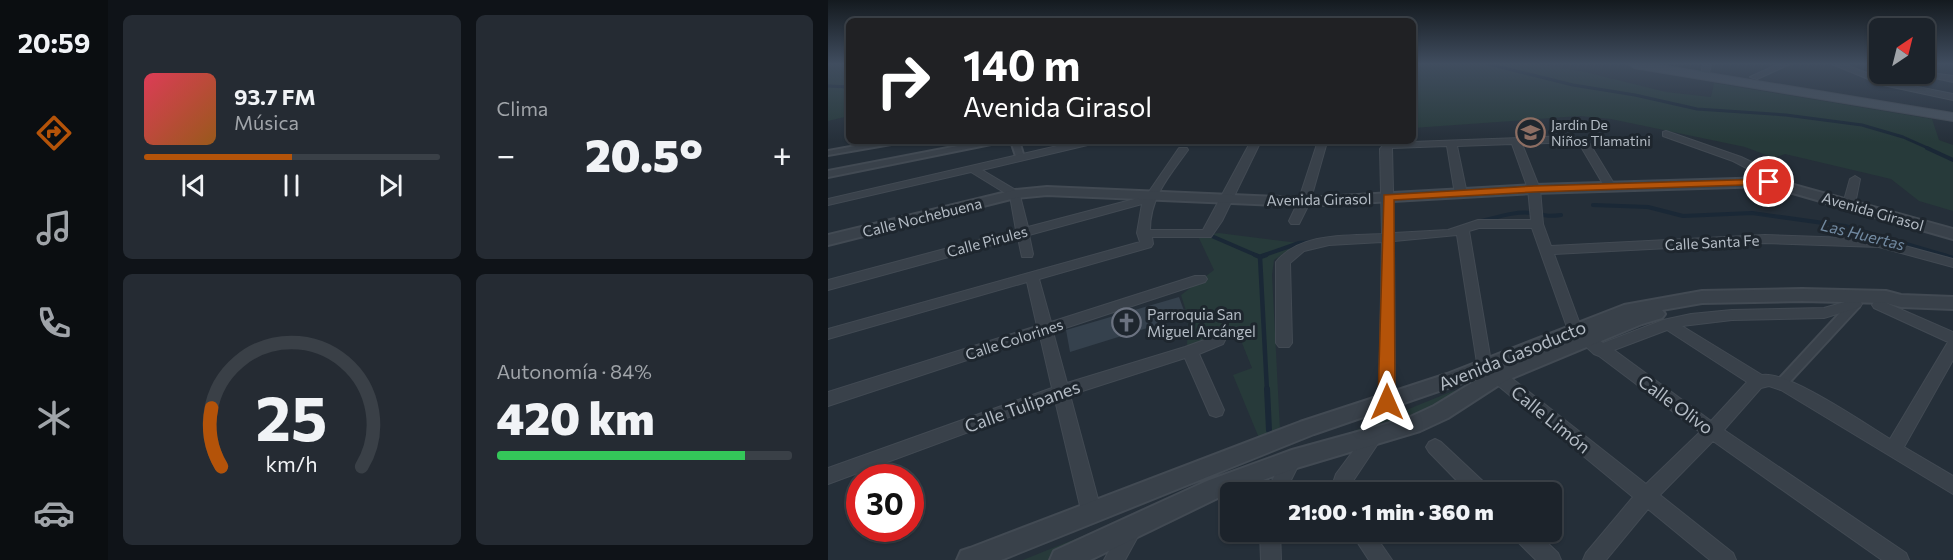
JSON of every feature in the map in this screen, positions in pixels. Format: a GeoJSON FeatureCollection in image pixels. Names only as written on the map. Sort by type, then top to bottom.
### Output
{"type":"FeatureCollection","features":[{"type":"Feature","properties":{"kind":"main road"},"geometry":{"type":"LineString","coordinates":[[1815,90],[1953,117]]}},
{"type":"Feature","properties":{"kind":"street"},"geometry":{"type":"LineString","coordinates":[[1920,90],[1953,97]]}},
{"type":"Feature","properties":{"kind":"street"},"geometry":{"type":"LineString","coordinates":[[1666,134],[1737,159],[1767,177],[1776,161]]}},
{"type":"Feature","properties":{"kind":"street"},"geometry":{"type":"LineString","coordinates":[[1387,402],[1388,197],[1385,149],[1389,145],[1579,140],[1584,143],[1610,187]]}},
{"type":"Feature","properties":{"kind":"street"},"geometry":{"type":"LineString","coordinates":[[1516,142],[1534,189],[1537,218],[1546,250],[1587,340],[1668,324],[1732,315],[1824,313],[1856,304]]}},
{"type":"Feature","properties":{"kind":"street"},"geometry":{"type":"LineString","coordinates":[[1451,143],[1461,194]]}},
{"type":"Feature","properties":{"kind":"street"},"geometry":{"type":"LineString","coordinates":[[828,153],[880,144]]}},
{"type":"Feature","properties":{"kind":"street"},"geometry":{"type":"LineString","coordinates":[[828,174],[963,144]]}},
{"type":"Feature","properties":{"kind":"street"},"geometry":{"type":"LineString","coordinates":[[1016,144],[1020,157],[1018,158]]}},
{"type":"Feature","properties":{"kind":"street"},"geometry":{"type":"LineString","coordinates":[[828,202],[1079,144]]}},
{"type":"Feature","properties":{"kind":"street"},"geometry":{"type":"LineString","coordinates":[[828,334],[1032,277],[1145,238],[1207,234],[1254,144]]}},
{"type":"Feature","properties":{"kind":"street"},"geometry":{"type":"LineString","coordinates":[[1295,221],[1304,202],[1321,144]]}},
{"type":"Feature","properties":{"kind":"street"},"geometry":{"type":"LineString","coordinates":[[1145,238],[1149,196],[1184,150]]}},
{"type":"Feature","properties":{"kind":"street"},"geometry":{"type":"LineString","coordinates":[[973,169],[1015,194],[1027,254]]}},
{"type":"Feature","properties":{"kind":"street","name":"Avenida Girasol"},"geometry":{"type":"LineString","coordinates":[[1015,194],[1047,191],[1304,202],[1767,177],[1953,234]]}},
{"type":"Feature","properties":{"kind":"street"},"geometry":{"type":"LineString","coordinates":[[1850,204],[1855,178]]}},
{"type":"Feature","properties":{"kind":"street","name":"Calle Nochebuena"},"geometry":{"type":"LineString","coordinates":[[828,240],[1015,194]]}},
{"type":"Feature","properties":{"kind":"street","name":"Calle Pirules"},"geometry":{"type":"LineString","coordinates":[[828,285],[1149,196]]}},
{"type":"Feature","properties":{"kind":"street"},"geometry":{"type":"LineString","coordinates":[[1284,343],[1283,262],[1300,248],[1329,241],[1387,233],[1449,234],[1478,224],[1537,218]]}},
{"type":"Feature","properties":{"kind":"street"},"geometry":{"type":"LineString","coordinates":[[1462,230],[1491,371]]}},
{"type":"Feature","properties":{"kind":"street","name":"Calle Santa Fe"},"geometry":{"type":"LineString","coordinates":[[1546,250],[1765,240],[1879,243],[1953,263]]}},
{"type":"Feature","properties":{"kind":"street"},"geometry":{"type":"LineString","coordinates":[[1032,277],[1092,514]]}},
{"type":"Feature","properties":{"kind":"street","name":"Calle Colorines"},"geometry":{"type":"LineString","coordinates":[[828,399],[1200,279]]}},
{"type":"Feature","properties":{"kind":"street","name":"Avenida Gasoducto"},"geometry":{"type":"LineString","coordinates":[[1587,340],[1630,309],[1702,297],[1802,295],[1886,297],[1901,301]]}},
{"type":"Feature","properties":{"kind":"street","name":"Avenida Gasoducto"},"geometry":{"type":"LineString","coordinates":[[970,560],[1307,428],[1587,340],[1637,319],[1674,309],[1708,305],[1879,305],[1901,301],[1953,303]]}},
{"type":"Feature","properties":{"kind":"street"},"geometry":{"type":"LineString","coordinates":[[1593,560],[1646,496],[1712,431],[1756,383],[1770,382],[1856,304]]}},
{"type":"Feature","properties":{"kind":"street"},"geometry":{"type":"LineString","coordinates":[[1879,305],[1953,339]]}},
{"type":"Feature","properties":{"kind":"street"},"geometry":{"type":"LineString","coordinates":[[1668,324],[1894,448],[1953,486]]}},
{"type":"Feature","properties":{"kind":"street","name":"Calle Tulipanes"},"geometry":{"type":"LineString","coordinates":[[828,476],[1061,391],[1190,351],[1218,340]]}},
{"type":"Feature","properties":{"kind":"street","name":"Calle Olivo"},"geometry":{"type":"LineString","coordinates":[[1587,340],[1712,431],[1899,560]]}},
{"type":"Feature","properties":{"kind":"street"},"geometry":{"type":"LineString","coordinates":[[1894,448],[1953,346]]}},
{"type":"Feature","properties":{"kind":"street"},"geometry":{"type":"LineString","coordinates":[[1190,351],[1216,410]]}},
{"type":"Feature","properties":{"kind":"street","name":"Avenida Gasoducto"},"geometry":{"type":"LineString","coordinates":[[1063,560],[1207,491],[1292,460],[1413,425],[1442,412],[1491,371]]}},
{"type":"Feature","properties":{"kind":"street","name":"Calle Limón"},"geometry":{"type":"LineString","coordinates":[[1491,371],[1726,560]]}},
{"type":"Feature","properties":{"kind":"street"},"geometry":{"type":"LineString","coordinates":[[1342,482],[1374,436]]}},
{"type":"Feature","properties":{"kind":"street"},"geometry":{"type":"LineString","coordinates":[[1435,447],[1471,482]]}},
{"type":"Feature","properties":{"kind":"street"},"geometry":{"type":"LineString","coordinates":[[1280,482],[1292,460]]}},
{"type":"Feature","properties":{"kind":"street"},"geometry":{"type":"LineString","coordinates":[[1114,560],[1133,528]]}},
{"type":"Feature","properties":{"kind":"street"},"geometry":{"type":"LineString","coordinates":[[1270,542],[1271,560]]}},
{"type":"Feature","properties":{"kind":"street"},"geometry":{"type":"LineString","coordinates":[[1369,542],[1383,560]]}},
{"type":"Feature","properties":{"kind":"street"},"geometry":{"type":"LineString","coordinates":[[1532,542],[1551,560]]}},
{"type":"Feature","properties":{"kind":"shaded area"},"geometry":{"type":"Polygon","coordinates":[[[828,90],[846,90],[846,117],[828,121],[828,90]]]}},
{"type":"Feature","properties":{"kind":"shaded area"},"geometry":{"type":"Polygon","coordinates":[[[1416,90],[1658,90],[1711,97],[1712,90],[1757,90],[1932,119],[1939,140],[1953,145],[1953,211],[1919,201],[1891,179],[1785,154],[1774,158],[1745,147],[1611,119],[1580,116],[1416,128],[1416,90]]]}},
{"type":"Feature","properties":{"kind":"shaded area"},"geometry":{"type":"Polygon","coordinates":[[[1219,233],[1299,243],[1274,260],[1272,275],[1280,430],[1259,438],[1233,375],[1252,368],[1242,343],[1232,333],[1187,346],[1188,317],[1181,295],[1214,270],[1198,236],[1219,233]]]}},
{"type":"Feature","properties":{"kind":"shaded area"},"geometry":{"type":"Polygon","coordinates":[[[1467,388],[1411,423],[1229,482],[1221,482],[1345,434],[1453,391],[1467,388]]]}},
{"type":"Feature","properties":{"kind":"shaded area"},"geometry":{"type":"Polygon","coordinates":[[[1220,482],[1220,486],[1053,560],[1023,560],[1220,482]]]}},
{"type":"Feature","properties":{"kind":"building","name":"Parroquia San Miguel Arcángel"},"geometry":{"type":"Polygon","coordinates":[[[1179,297],[1186,316],[1070,352],[1066,330],[1179,297]]]}},
{"type":"Feature","properties":{"kind":"waterway"},"geometry":{"type":"LineString","coordinates":[[1605,90],[1697,109],[1786,115],[1862,125],[1903,137],[1930,149]]}},
{"type":"Feature","properties":{"kind":"waterway"},"geometry":{"type":"LineString","coordinates":[[1927,148],[1953,160]]}},
{"type":"Feature","properties":{"kind":"waterway","name":"Las Huertas"},"geometry":{"type":"LineString","coordinates":[[1593,205],[1648,207],[1683,216],[1752,213],[1845,226],[1947,256]]}},
{"type":"Feature","properties":{"kind":"waterway","name":"Las Huertas"},"geometry":{"type":"LineString","coordinates":[[1482,221],[1519,213],[1561,215]]}},
{"type":"Feature","properties":{"kind":"waterway","name":"Las Huertas"},"geometry":{"type":"LineString","coordinates":[[1207,234],[1258,256]]}},
{"type":"Feature","properties":{"kind":"waterway","name":"Las Huertas"},"geometry":{"type":"LineString","coordinates":[[1262,256],[1299,243],[1311,242]]}},
{"type":"Feature","properties":{"kind":"waterway","name":"Las Huertas"},"geometry":{"type":"LineString","coordinates":[[1255,255],[1260,257]]}},
{"type":"Feature","properties":{"kind":"waterway","name":"Las Huertas"},"geometry":{"type":"LineString","coordinates":[[1260,257],[1266,255]]}},
{"type":"Feature","properties":{"kind":"waterway","name":"Las Huertas"},"geometry":{"type":"LineString","coordinates":[[1942,255],[1953,258]]}},
{"type":"Feature","properties":{"kind":"waterway","name":"Las Huertas"},"geometry":{"type":"LineString","coordinates":[[1260,257],[1267,391]]}},
{"type":"Feature","properties":{"kind":"waterway","name":"Las Huertas"},"geometry":{"type":"LineString","coordinates":[[1267,389],[1269,430]]}},
{"type":"Feature","properties":{"kind":"place","name":"Jardin De Niños Tlamatini"},"geometry":{"type":"Point","coordinates":[1530,132]}},
{"type":"Feature","properties":{"kind":"place","name":"Parroquia San Miguel Arcángel"},"geometry":{"type":"Point","coordinates":[1126,323]}},
{"type":"Feature","properties":{"kind":"route"},"geometry":{"type":"LineString","coordinates":[[1387,402],[1388,197],[1534,189],[1769,182]]}}]}
